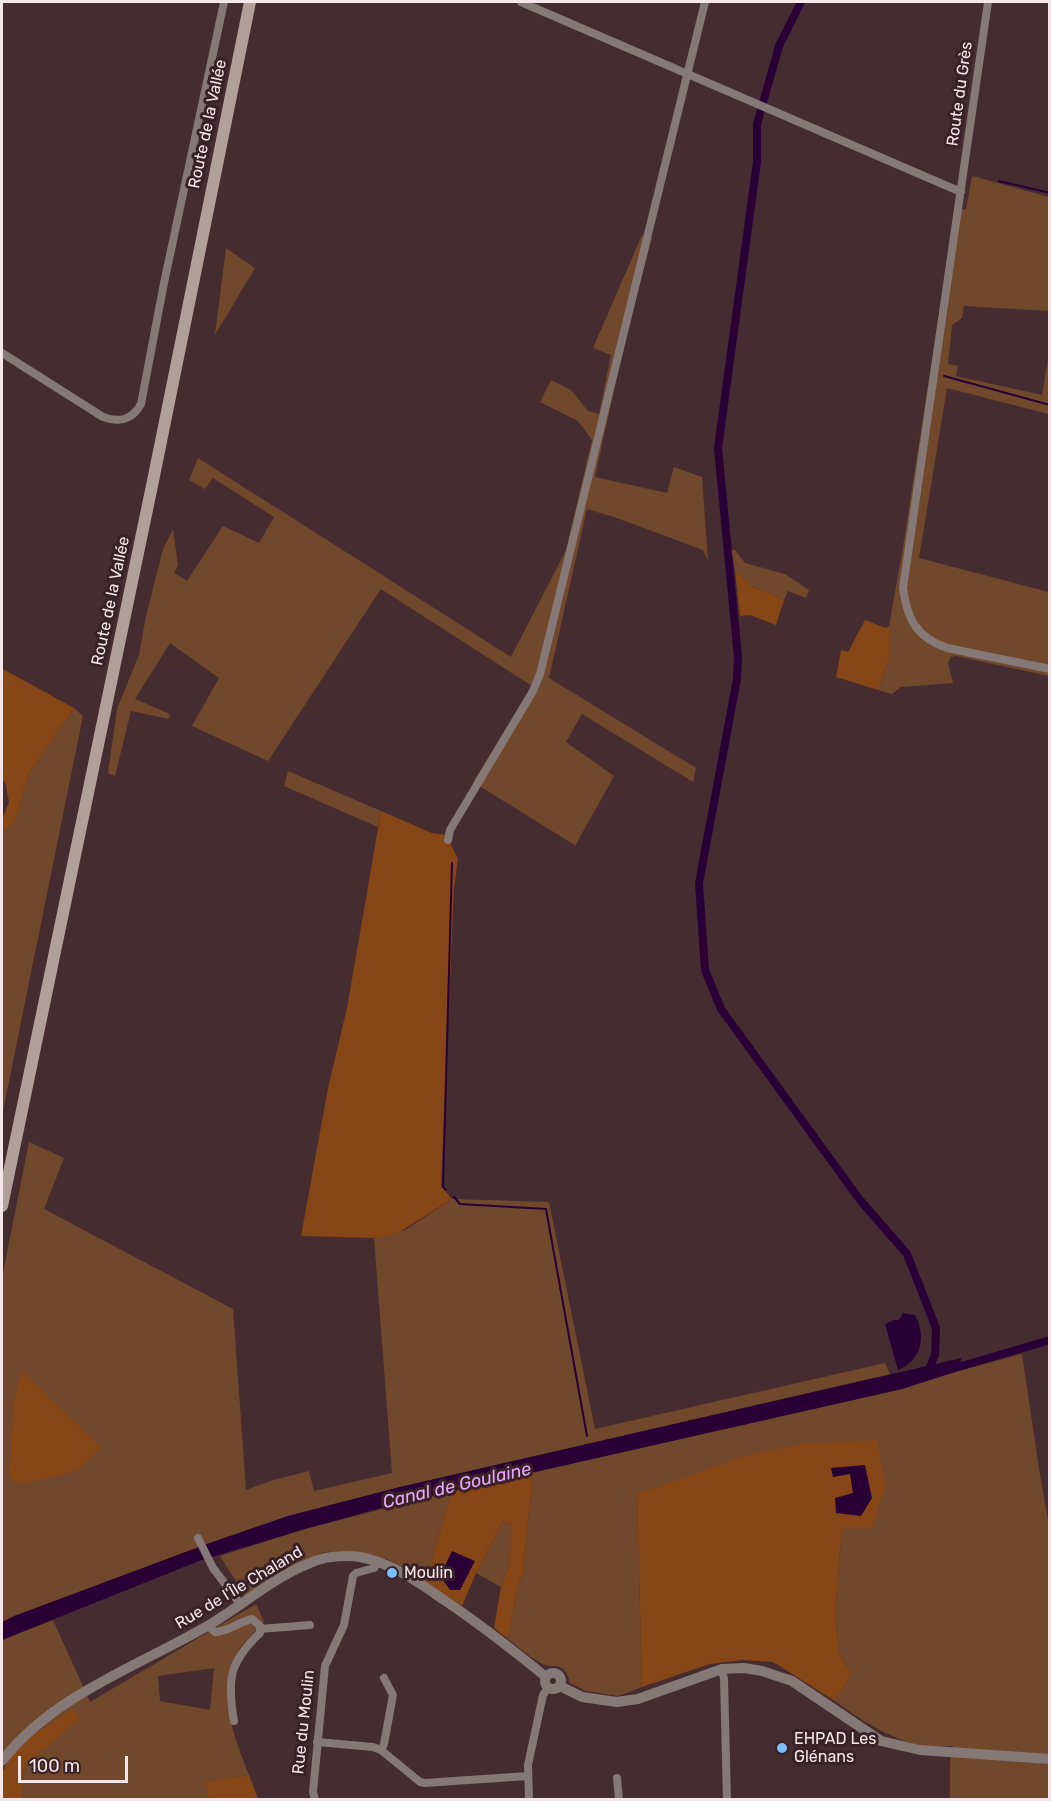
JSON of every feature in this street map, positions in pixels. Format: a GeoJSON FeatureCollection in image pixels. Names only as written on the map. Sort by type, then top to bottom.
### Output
{"type":"FeatureCollection","features":[{"type":"Feature","properties":{"kind":"main road","name":"Route de la Vallée"},"geometry":{"type":"LineString","coordinates":[[2,1206],[250,2]]}},
{"type":"Feature","properties":{"kind":"street"},"geometry":{"type":"LineString","coordinates":[[2,353],[103,417],[115,422],[136,414],[141,404],[164,283],[224,2]]}},
{"type":"Feature","properties":{"kind":"street"},"geometry":{"type":"LineString","coordinates":[[521,2],[961,192]]}},
{"type":"Feature","properties":{"kind":"street"},"geometry":{"type":"LineString","coordinates":[[448,840],[450,830],[533,691],[540,674],[705,2]]}},
{"type":"Feature","properties":{"kind":"street","name":"Route du Grès"},"geometry":{"type":"LineString","coordinates":[[988,2],[903,588],[905,603],[913,624],[934,643],[947,648],[1050,669]]}},
{"type":"Feature","properties":{"kind":"street"},"geometry":{"type":"LineString","coordinates":[[199,1540],[213,1568],[241,1605]]}},
{"type":"Feature","properties":{"kind":"street","name":"Rue de l'Île Chaland"},"geometry":{"type":"LineString","coordinates":[[2,1755],[64,1705],[208,1626],[290,1573],[318,1560],[349,1556],[378,1561],[399,1570],[495,1636],[547,1682],[553,1673],[559,1675],[560,1686],[573,1694],[592,1699],[628,1701],[722,1669]]}},
{"type":"Feature","properties":{"kind":"street","name":"Rue du Moulin"},"geometry":{"type":"LineString","coordinates":[[315,1800],[313,1792],[326,1660],[344,1625],[352,1576],[374,1568],[378,1561]]}},
{"type":"Feature","properties":{"kind":"street"},"geometry":{"type":"LineString","coordinates":[[208,1626],[215,1632],[224,1632],[241,1622],[252,1619],[260,1626],[260,1633],[242,1651],[230,1683],[234,1721]]}},
{"type":"Feature","properties":{"kind":"street"},"geometry":{"type":"LineString","coordinates":[[260,1629],[310,1625]]}},
{"type":"Feature","properties":{"kind":"street"},"geometry":{"type":"LineString","coordinates":[[728,1800],[722,1669],[744,1668],[762,1671],[792,1681],[881,1741],[901,1747],[1050,1759]]}},
{"type":"Feature","properties":{"kind":"street"},"geometry":{"type":"LineString","coordinates":[[381,1750],[393,1695],[384,1677]]}},
{"type":"Feature","properties":{"kind":"street"},"geometry":{"type":"LineString","coordinates":[[529,1800],[527,1776],[547,1682]]}},
{"type":"Feature","properties":{"kind":"street"},"geometry":{"type":"LineString","coordinates":[[317,1742],[373,1746],[420,1782],[425,1783],[527,1776]]}},
{"type":"Feature","properties":{"kind":"street","name":"Rue de l'Île Chaland"},"geometry":{"type":"LineString","coordinates":[[2,1761],[13,1747]]}},
{"type":"Feature","properties":{"kind":"street"},"geometry":{"type":"LineString","coordinates":[[617,1778],[619,1800]]}},
{"type":"Feature","properties":{"kind":"shaded area"},"geometry":{"type":"Polygon","coordinates":[[[972,176],[1049,197],[1049,311],[964,306],[962,318],[952,325],[948,364],[958,366],[956,376],[1042,395],[1049,353],[1049,414],[947,388],[919,558],[1049,592],[1049,676],[956,656],[951,657],[948,663],[953,683],[901,687],[892,694],[878,690],[889,658],[889,626],[955,211],[966,209],[972,176]]]}},
{"type":"Feature","properties":{"kind":"shaded area"},"geometry":{"type":"Polygon","coordinates":[[[642,235],[652,238],[625,339],[595,477],[667,493],[674,467],[702,477],[708,561],[703,550],[587,509],[549,678],[696,768],[693,782],[582,714],[566,742],[614,776],[575,846],[473,782],[532,686],[381,589],[268,761],[192,726],[219,678],[170,643],[135,699],[170,714],[169,719],[131,711],[115,776],[108,773],[117,709],[139,655],[163,549],[173,529],[178,565],[174,573],[187,581],[223,526],[259,543],[274,517],[213,478],[205,489],[189,480],[198,458],[511,657],[566,550],[592,440],[578,421],[540,402],[551,380],[571,390],[588,411],[599,414],[611,355],[593,348],[642,235]]]}},
{"type":"Feature","properties":{"kind":"shaded area"},"geometry":{"type":"Polygon","coordinates":[[[226,248],[255,268],[215,335],[226,248]]]}},
{"type":"Feature","properties":{"kind":"shaded area"},"geometry":{"type":"Polygon","coordinates":[[[731,550],[735,550],[745,563],[785,574],[809,590],[806,598],[788,591],[784,600],[751,586],[735,570],[731,550]]]}},
{"type":"Feature","properties":{"kind":"shaded area"},"geometry":{"type":"Polygon","coordinates":[[[735,570],[751,586],[784,600],[776,625],[750,615],[740,616],[735,570]]]}},
{"type":"Feature","properties":{"kind":"shaded area"},"geometry":{"type":"Polygon","coordinates":[[[865,620],[886,628],[889,626],[889,658],[878,690],[836,677],[841,650],[848,652],[865,620]]]}},
{"type":"Feature","properties":{"kind":"shaded area"},"geometry":{"type":"Polygon","coordinates":[[[3,669],[74,708],[29,773],[15,821],[2,834],[2,820],[9,802],[5,781],[2,783],[3,669]]]}},
{"type":"Feature","properties":{"kind":"shaded area"},"geometry":{"type":"Polygon","coordinates":[[[74,708],[83,716],[2,1116],[2,834],[15,821],[29,773],[74,708]]]}},
{"type":"Feature","properties":{"kind":"shaded area"},"geometry":{"type":"Polygon","coordinates":[[[288,771],[381,811],[378,827],[284,786],[288,771]]]}},
{"type":"Feature","properties":{"kind":"shaded area"},"geometry":{"type":"Polygon","coordinates":[[[381,811],[432,833],[446,835],[458,859],[454,888],[441,1186],[452,1199],[398,1233],[374,1238],[301,1236],[328,1088],[347,1008],[381,811]]]}},
{"type":"Feature","properties":{"kind":"shaded area"},"geometry":{"type":"Polygon","coordinates":[[[29,1142],[64,1158],[44,1209],[233,1309],[246,1490],[309,1471],[314,1491],[392,1473],[374,1238],[405,1230],[452,1199],[549,1202],[595,1429],[885,1363],[890,1374],[400,1487],[288,1516],[207,1544],[2,1622],[2,1278],[29,1142]]]}},
{"type":"Feature","properties":{"kind":"shaded area"},"geometry":{"type":"Polygon","coordinates":[[[1022,1354],[1049,1526],[1049,1799],[950,1799],[950,1762],[953,1746],[923,1746],[896,1738],[835,1701],[851,1674],[839,1653],[835,1614],[842,1528],[664,1485],[637,1494],[642,1687],[618,1696],[586,1691],[570,1683],[568,1675],[562,1668],[544,1665],[508,1639],[517,1587],[523,1572],[533,1472],[902,1389],[1022,1354]]]}},
{"type":"Feature","properties":{"kind":"shaded area"},"geometry":{"type":"Polygon","coordinates":[[[22,1372],[101,1447],[78,1470],[26,1483],[13,1482],[10,1473],[14,1403],[22,1372]]]}},
{"type":"Feature","properties":{"kind":"shaded area"},"geometry":{"type":"Polygon","coordinates":[[[877,1440],[885,1486],[872,1528],[842,1528],[835,1614],[839,1653],[851,1674],[835,1701],[773,1662],[742,1660],[710,1664],[642,1687],[637,1494],[745,1456],[803,1444],[877,1440]]]}},
{"type":"Feature","properties":{"kind":"shaded area"},"geometry":{"type":"Polygon","coordinates":[[[533,1472],[523,1572],[517,1587],[508,1639],[494,1628],[501,1587],[510,1563],[511,1524],[503,1521],[462,1606],[425,1583],[452,1491],[533,1472]]]}},
{"type":"Feature","properties":{"kind":"shaded area"},"geometry":{"type":"Polygon","coordinates":[[[452,1491],[425,1583],[414,1573],[387,1559],[341,1551],[325,1552],[280,1573],[246,1597],[220,1556],[305,1529],[452,1491]]]}},
{"type":"Feature","properties":{"kind":"shaded area"},"geometry":{"type":"Polygon","coordinates":[[[503,1521],[511,1524],[510,1563],[501,1587],[476,1573],[503,1521]]]}},
{"type":"Feature","properties":{"kind":"shaded area"},"geometry":{"type":"Polygon","coordinates":[[[256,1604],[264,1622],[239,1650],[228,1681],[229,1713],[249,1775],[206,1782],[209,1799],[22,1799],[24,1766],[46,1745],[12,1756],[2,1751],[2,1640],[53,1620],[90,1702],[256,1604]],[[214,1668],[158,1676],[160,1701],[210,1710],[214,1668]]]}},
{"type":"Feature","properties":{"kind":"shaded area"},"geometry":{"type":"Polygon","coordinates":[[[73,1709],[79,1719],[24,1766],[22,1799],[2,1800],[2,1774],[15,1752],[33,1736],[73,1709]]]}},
{"type":"Feature","properties":{"kind":"shaded area"},"geometry":{"type":"Polygon","coordinates":[[[249,1775],[258,1799],[209,1799],[205,1782],[249,1775]]]}},
{"type":"Feature","properties":{"kind":"water"},"geometry":{"type":"Polygon","coordinates":[[[903,1313],[915,1315],[919,1323],[921,1340],[917,1354],[912,1361],[898,1370],[885,1324],[899,1320],[903,1313]]]}},
{"type":"Feature","properties":{"kind":"water","name":"Canal de Goulaine"},"geometry":{"type":"Polygon","coordinates":[[[962,1358],[955,1372],[902,1389],[403,1502],[305,1529],[199,1561],[2,1640],[2,1622],[14,1616],[288,1516],[400,1487],[962,1358]]]}},
{"type":"Feature","properties":{"kind":"water"},"geometry":{"type":"Polygon","coordinates":[[[865,1465],[872,1498],[861,1516],[836,1513],[835,1498],[853,1493],[850,1474],[833,1477],[831,1468],[865,1465]]]}},
{"type":"Feature","properties":{"kind":"water"},"geometry":{"type":"Polygon","coordinates":[[[452,1551],[475,1561],[460,1590],[450,1590],[442,1579],[443,1570],[452,1551]]]}},
{"type":"Feature","properties":{"kind":"waterway"},"geometry":{"type":"LineString","coordinates":[[801,2],[779,46],[757,124],[757,162],[718,448],[738,657],[737,679],[699,883],[705,970],[721,1009],[860,1200],[907,1254],[936,1328],[935,1355],[928,1372]]}},
{"type":"Feature","properties":{"kind":"waterway"},"geometry":{"type":"LineString","coordinates":[[999,181],[1050,193]]}},
{"type":"Feature","properties":{"kind":"waterway"},"geometry":{"type":"LineString","coordinates":[[944,376],[1050,405]]}},
{"type":"Feature","properties":{"kind":"waterway"},"geometry":{"type":"LineString","coordinates":[[446,1190],[443,1187],[452,863]]}},
{"type":"Feature","properties":{"kind":"waterway"},"geometry":{"type":"LineString","coordinates":[[454,1197],[460,1204],[546,1209],[587,1436]]}},
{"type":"Feature","properties":{"kind":"waterway"},"geometry":{"type":"LineString","coordinates":[[948,1370],[1050,1340]]}},
{"type":"Feature","properties":{"kind":"place","name":"Moulin"},"geometry":{"type":"Point","coordinates":[392,1573]}},
{"type":"Feature","properties":{"kind":"place","name":"EHPAD Les Glénans"},"geometry":{"type":"Point","coordinates":[782,1748]}}]}
